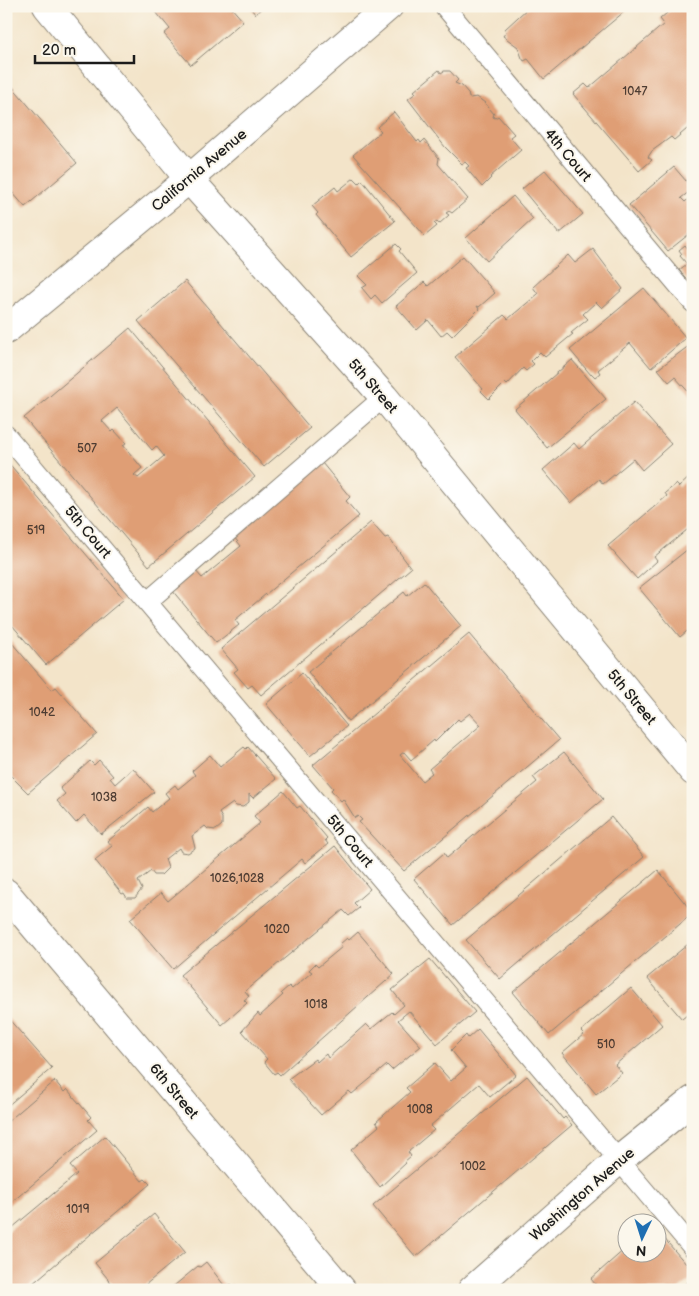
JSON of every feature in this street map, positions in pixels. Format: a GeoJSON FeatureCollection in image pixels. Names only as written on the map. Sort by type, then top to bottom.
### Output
{"type":"FeatureCollection","features":[{"type":"Feature","properties":{"kind":"street","name":"5th Street"},"geometry":{"type":"LineString","coordinates":[[47,6],[190,179],[384,397],[693,771]]}},
{"type":"Feature","properties":{"kind":"street","name":"California Avenue"},"geometry":{"type":"LineString","coordinates":[[6,330],[190,179],[389,6]]}},
{"type":"Feature","properties":{"kind":"street","name":"6th Street"},"geometry":{"type":"LineString","coordinates":[[6,893],[342,1290]]}},
{"type":"Feature","properties":{"kind":"street","name":"Washington Avenue"},"geometry":{"type":"LineString","coordinates":[[472,1290],[619,1160],[693,1100]]}},
{"type":"Feature","properties":{"kind":"lane","name":"4th Court"},"geometry":{"type":"LineString","coordinates":[[444,6],[693,303]]}},
{"type":"Feature","properties":{"kind":"lane"},"geometry":{"type":"LineString","coordinates":[[147,602],[384,397]]}},
{"type":"Feature","properties":{"kind":"lane","name":"5th Court"},"geometry":{"type":"LineString","coordinates":[[6,435],[693,1248]]}},
{"type":"Feature","properties":{"kind":"building"},"geometry":{"type":"Polygon","coordinates":[[[151,6],[230,6],[243,21],[191,65],[164,34],[170,29],[151,6]]]}},
{"type":"Feature","properties":{"kind":"building"},"geometry":{"type":"Polygon","coordinates":[[[249,6],[264,6],[255,14],[249,6]]]}},
{"type":"Feature","properties":{"kind":"building"},"geometry":{"type":"Polygon","coordinates":[[[530,6],[631,6],[544,79],[528,59],[524,61],[518,47],[503,36],[506,32],[505,29],[530,6]]]}},
{"type":"Feature","properties":{"kind":"building"},"geometry":{"type":"Polygon","coordinates":[[[675,6],[693,6],[693,124],[674,140],[671,137],[652,151],[648,157],[652,160],[639,171],[573,94],[585,84],[589,88],[664,24],[660,19],[675,6]]]}},
{"type":"Feature","properties":{"kind":"building"},"geometry":{"type":"Polygon","coordinates":[[[439,70],[441,73],[450,71],[458,80],[455,83],[462,86],[468,93],[469,98],[477,97],[485,103],[494,114],[493,117],[498,116],[514,134],[510,137],[521,150],[490,177],[482,187],[466,168],[469,166],[465,162],[462,164],[445,147],[408,99],[416,93],[414,91],[439,70]]]}},
{"type":"Feature","properties":{"kind":"building"},"geometry":{"type":"Polygon","coordinates":[[[6,79],[77,163],[25,207],[6,185],[6,79]]]}},
{"type":"Feature","properties":{"kind":"building"},"geometry":{"type":"Polygon","coordinates":[[[394,112],[417,142],[419,140],[421,143],[424,140],[439,158],[438,164],[468,199],[452,213],[449,211],[446,213],[449,215],[439,224],[437,221],[434,223],[437,226],[425,236],[353,155],[381,131],[377,127],[394,112]]]}},
{"type":"Feature","properties":{"kind":"building"},"geometry":{"type":"Polygon","coordinates":[[[674,167],[693,189],[681,198],[685,202],[693,195],[693,231],[668,251],[629,205],[674,167]]]}},
{"type":"Feature","properties":{"kind":"building"},"geometry":{"type":"Polygon","coordinates":[[[545,170],[583,214],[559,234],[522,189],[545,170]]]}},
{"type":"Feature","properties":{"kind":"building"},"geometry":{"type":"Polygon","coordinates":[[[354,178],[359,183],[362,180],[395,221],[351,257],[316,215],[318,213],[312,206],[335,187],[338,191],[354,178]]]}},
{"type":"Feature","properties":{"kind":"building"},"geometry":{"type":"Polygon","coordinates":[[[513,196],[533,219],[487,261],[466,238],[513,196]]]}},
{"type":"Feature","properties":{"kind":"building"},"geometry":{"type":"Polygon","coordinates":[[[396,244],[401,249],[399,251],[417,273],[382,303],[375,295],[371,299],[362,288],[367,285],[358,276],[396,244]]]}},
{"type":"Feature","properties":{"kind":"building"},"geometry":{"type":"Polygon","coordinates":[[[685,245],[689,250],[693,247],[693,287],[679,270],[687,264],[680,256],[682,254],[679,250],[685,245]]]}},
{"type":"Feature","properties":{"kind":"building"},"geometry":{"type":"Polygon","coordinates":[[[593,249],[623,289],[602,308],[596,302],[583,314],[588,319],[571,333],[573,334],[545,357],[540,352],[531,361],[534,364],[526,371],[523,368],[507,385],[505,383],[489,399],[481,391],[483,389],[455,357],[504,315],[508,319],[538,294],[533,287],[568,255],[575,263],[593,249]]]}},
{"type":"Feature","properties":{"kind":"building"},"geometry":{"type":"Polygon","coordinates":[[[463,256],[495,293],[479,307],[477,306],[479,309],[452,336],[447,331],[441,336],[428,320],[417,330],[396,306],[424,282],[428,286],[463,256]]]}},
{"type":"Feature","properties":{"kind":"building"},"geometry":{"type":"Polygon","coordinates":[[[185,281],[310,428],[264,467],[138,321],[185,281]]]}},
{"type":"Feature","properties":{"kind":"building"},"geometry":{"type":"Polygon","coordinates":[[[644,288],[686,338],[651,368],[630,343],[598,370],[600,373],[595,377],[591,375],[570,350],[644,288]]]}},
{"type":"Feature","properties":{"kind":"building"},"geometry":{"type":"Polygon","coordinates":[[[130,328],[255,477],[149,566],[24,418],[130,328]],[[117,408],[102,421],[126,443],[123,445],[142,468],[134,475],[138,478],[164,456],[156,446],[152,450],[117,408]]]}},
{"type":"Feature","properties":{"kind":"building"},"geometry":{"type":"Polygon","coordinates":[[[690,345],[693,348],[693,397],[675,377],[669,382],[658,369],[690,345]]]}},
{"type":"Feature","properties":{"kind":"building"},"geometry":{"type":"Polygon","coordinates":[[[572,360],[606,399],[547,448],[515,409],[572,360]]]}},
{"type":"Feature","properties":{"kind":"building"},"geometry":{"type":"Polygon","coordinates":[[[634,402],[671,444],[642,470],[633,459],[603,484],[599,479],[571,503],[543,470],[574,443],[579,449],[634,402]]]}},
{"type":"Feature","properties":{"kind":"building"},"geometry":{"type":"Polygon","coordinates":[[[6,460],[124,599],[46,665],[6,618],[6,460]]]}},
{"type":"Feature","properties":{"kind":"building"},"geometry":{"type":"Polygon","coordinates":[[[322,463],[350,497],[346,501],[359,516],[235,620],[239,625],[216,643],[171,589],[195,570],[202,578],[241,546],[234,537],[322,463]]]}},
{"type":"Feature","properties":{"kind":"building"},"geometry":{"type":"Polygon","coordinates":[[[693,474],[693,525],[654,557],[657,561],[637,579],[608,546],[667,496],[665,493],[676,484],[679,487],[693,474]]]}},
{"type":"Feature","properties":{"kind":"building"},"geometry":{"type":"Polygon","coordinates":[[[371,522],[385,538],[388,537],[411,568],[261,695],[252,685],[248,688],[234,672],[238,669],[221,649],[371,522]]]}},
{"type":"Feature","properties":{"kind":"building"},"geometry":{"type":"Polygon","coordinates":[[[693,545],[693,626],[680,637],[639,588],[693,545]]]}},
{"type":"Feature","properties":{"kind":"building"},"geometry":{"type":"Polygon","coordinates":[[[424,582],[461,626],[348,721],[308,672],[404,592],[407,596],[424,582]]]}},
{"type":"Feature","properties":{"kind":"building"},"geometry":{"type":"Polygon","coordinates":[[[469,634],[559,740],[404,871],[359,822],[362,820],[358,816],[355,818],[343,799],[341,801],[331,790],[333,788],[313,765],[469,634]],[[470,713],[460,721],[458,719],[435,742],[434,740],[411,760],[404,752],[400,755],[422,781],[432,773],[429,769],[481,725],[470,713]]]}},
{"type":"Feature","properties":{"kind":"building"},"geometry":{"type":"Polygon","coordinates":[[[6,636],[52,690],[56,687],[97,734],[28,793],[6,771],[6,636]]]}},
{"type":"Feature","properties":{"kind":"building"},"geometry":{"type":"Polygon","coordinates":[[[302,673],[347,726],[310,756],[266,704],[302,673]]]}},
{"type":"Feature","properties":{"kind":"building"},"geometry":{"type":"Polygon","coordinates":[[[244,747],[246,749],[248,747],[276,779],[253,798],[249,794],[249,802],[243,807],[236,806],[233,803],[219,813],[222,818],[222,825],[216,830],[208,829],[205,826],[192,836],[195,848],[188,853],[181,852],[179,848],[165,859],[168,868],[161,875],[154,875],[151,871],[138,881],[142,889],[135,898],[127,898],[124,893],[122,894],[95,860],[112,846],[108,841],[148,807],[152,812],[169,798],[165,793],[175,785],[178,789],[195,775],[192,771],[210,755],[220,767],[244,747]]]}},
{"type":"Feature","properties":{"kind":"building"},"geometry":{"type":"Polygon","coordinates":[[[564,752],[603,799],[453,925],[414,879],[444,853],[447,858],[537,782],[533,777],[564,752]]]}},
{"type":"Feature","properties":{"kind":"building"},"geometry":{"type":"Polygon","coordinates":[[[99,760],[113,776],[110,778],[115,784],[133,768],[154,792],[101,834],[84,815],[76,823],[57,801],[65,794],[60,788],[90,761],[94,765],[99,760]]]}},
{"type":"Feature","properties":{"kind":"building"},"geometry":{"type":"Polygon","coordinates":[[[283,791],[297,808],[300,806],[327,838],[325,840],[328,844],[305,863],[302,859],[173,969],[130,919],[161,893],[168,901],[260,823],[254,816],[283,791]]]}},
{"type":"Feature","properties":{"kind":"building"},"geometry":{"type":"Polygon","coordinates":[[[611,817],[644,857],[500,979],[466,940],[611,817]]]}},
{"type":"Feature","properties":{"kind":"building"},"geometry":{"type":"Polygon","coordinates":[[[335,846],[370,889],[354,903],[359,908],[349,916],[343,910],[245,991],[249,996],[244,1000],[247,1003],[222,1025],[180,975],[335,846]]]}},
{"type":"Feature","properties":{"kind":"building"},"geometry":{"type":"Polygon","coordinates":[[[658,870],[693,913],[549,1035],[513,992],[658,870]]]}},
{"type":"Feature","properties":{"kind":"building"},"geometry":{"type":"Polygon","coordinates":[[[358,932],[394,974],[280,1075],[277,1072],[274,1074],[264,1062],[267,1059],[242,1031],[258,1013],[260,1016],[283,995],[281,993],[289,986],[292,989],[312,972],[309,970],[315,964],[318,967],[342,947],[340,944],[347,938],[349,940],[358,932]]]}},
{"type":"Feature","properties":{"kind":"building"},"geometry":{"type":"Polygon","coordinates":[[[693,940],[693,1010],[682,1019],[647,978],[693,940]]]}},
{"type":"Feature","properties":{"kind":"building"},"geometry":{"type":"Polygon","coordinates":[[[430,959],[475,1012],[437,1044],[409,1011],[398,1020],[421,1046],[392,1070],[387,1065],[352,1094],[349,1091],[321,1115],[288,1079],[315,1059],[317,1062],[326,1054],[328,1058],[366,1024],[371,1029],[392,1012],[394,1014],[404,1005],[392,990],[430,959]]]}},
{"type":"Feature","properties":{"kind":"building"},"geometry":{"type":"Polygon","coordinates":[[[631,988],[662,1025],[615,1065],[622,1073],[596,1094],[562,1053],[584,1034],[581,1031],[631,988]]]}},
{"type":"Feature","properties":{"kind":"building"},"geometry":{"type":"Polygon","coordinates":[[[6,1016],[52,1068],[6,1107],[6,1016]]]}},
{"type":"Feature","properties":{"kind":"building"},"geometry":{"type":"Polygon","coordinates":[[[478,1029],[516,1075],[490,1097],[479,1084],[430,1126],[434,1130],[408,1152],[411,1156],[404,1162],[406,1163],[380,1187],[351,1150],[379,1126],[376,1122],[410,1092],[406,1088],[435,1063],[451,1081],[466,1068],[451,1050],[466,1035],[468,1038],[478,1029]]]}},
{"type":"Feature","properties":{"kind":"building"},"geometry":{"type":"Polygon","coordinates":[[[527,1076],[563,1119],[565,1117],[572,1125],[416,1257],[373,1206],[527,1076]]]}},
{"type":"Feature","properties":{"kind":"building"},"geometry":{"type":"Polygon","coordinates":[[[55,1081],[64,1092],[67,1089],[91,1117],[88,1120],[97,1130],[6,1207],[6,1123],[55,1081]]]}},
{"type":"Feature","properties":{"kind":"building"},"geometry":{"type":"Polygon","coordinates":[[[105,1136],[142,1181],[145,1179],[150,1184],[25,1290],[6,1290],[6,1233],[77,1174],[70,1166],[105,1136]]]}},
{"type":"Feature","properties":{"kind":"building"},"geometry":{"type":"Polygon","coordinates":[[[154,1214],[185,1252],[139,1290],[117,1290],[95,1263],[154,1214]]]}},
{"type":"Feature","properties":{"kind":"building"},"geometry":{"type":"Polygon","coordinates":[[[666,1241],[693,1272],[693,1278],[678,1290],[593,1290],[591,1288],[596,1285],[591,1279],[616,1257],[616,1264],[666,1264],[666,1241]]]}},
{"type":"Feature","properties":{"kind":"building"},"geometry":{"type":"Polygon","coordinates":[[[206,1262],[227,1289],[231,1284],[236,1290],[169,1290],[198,1266],[200,1267],[206,1262]]]}}]}
